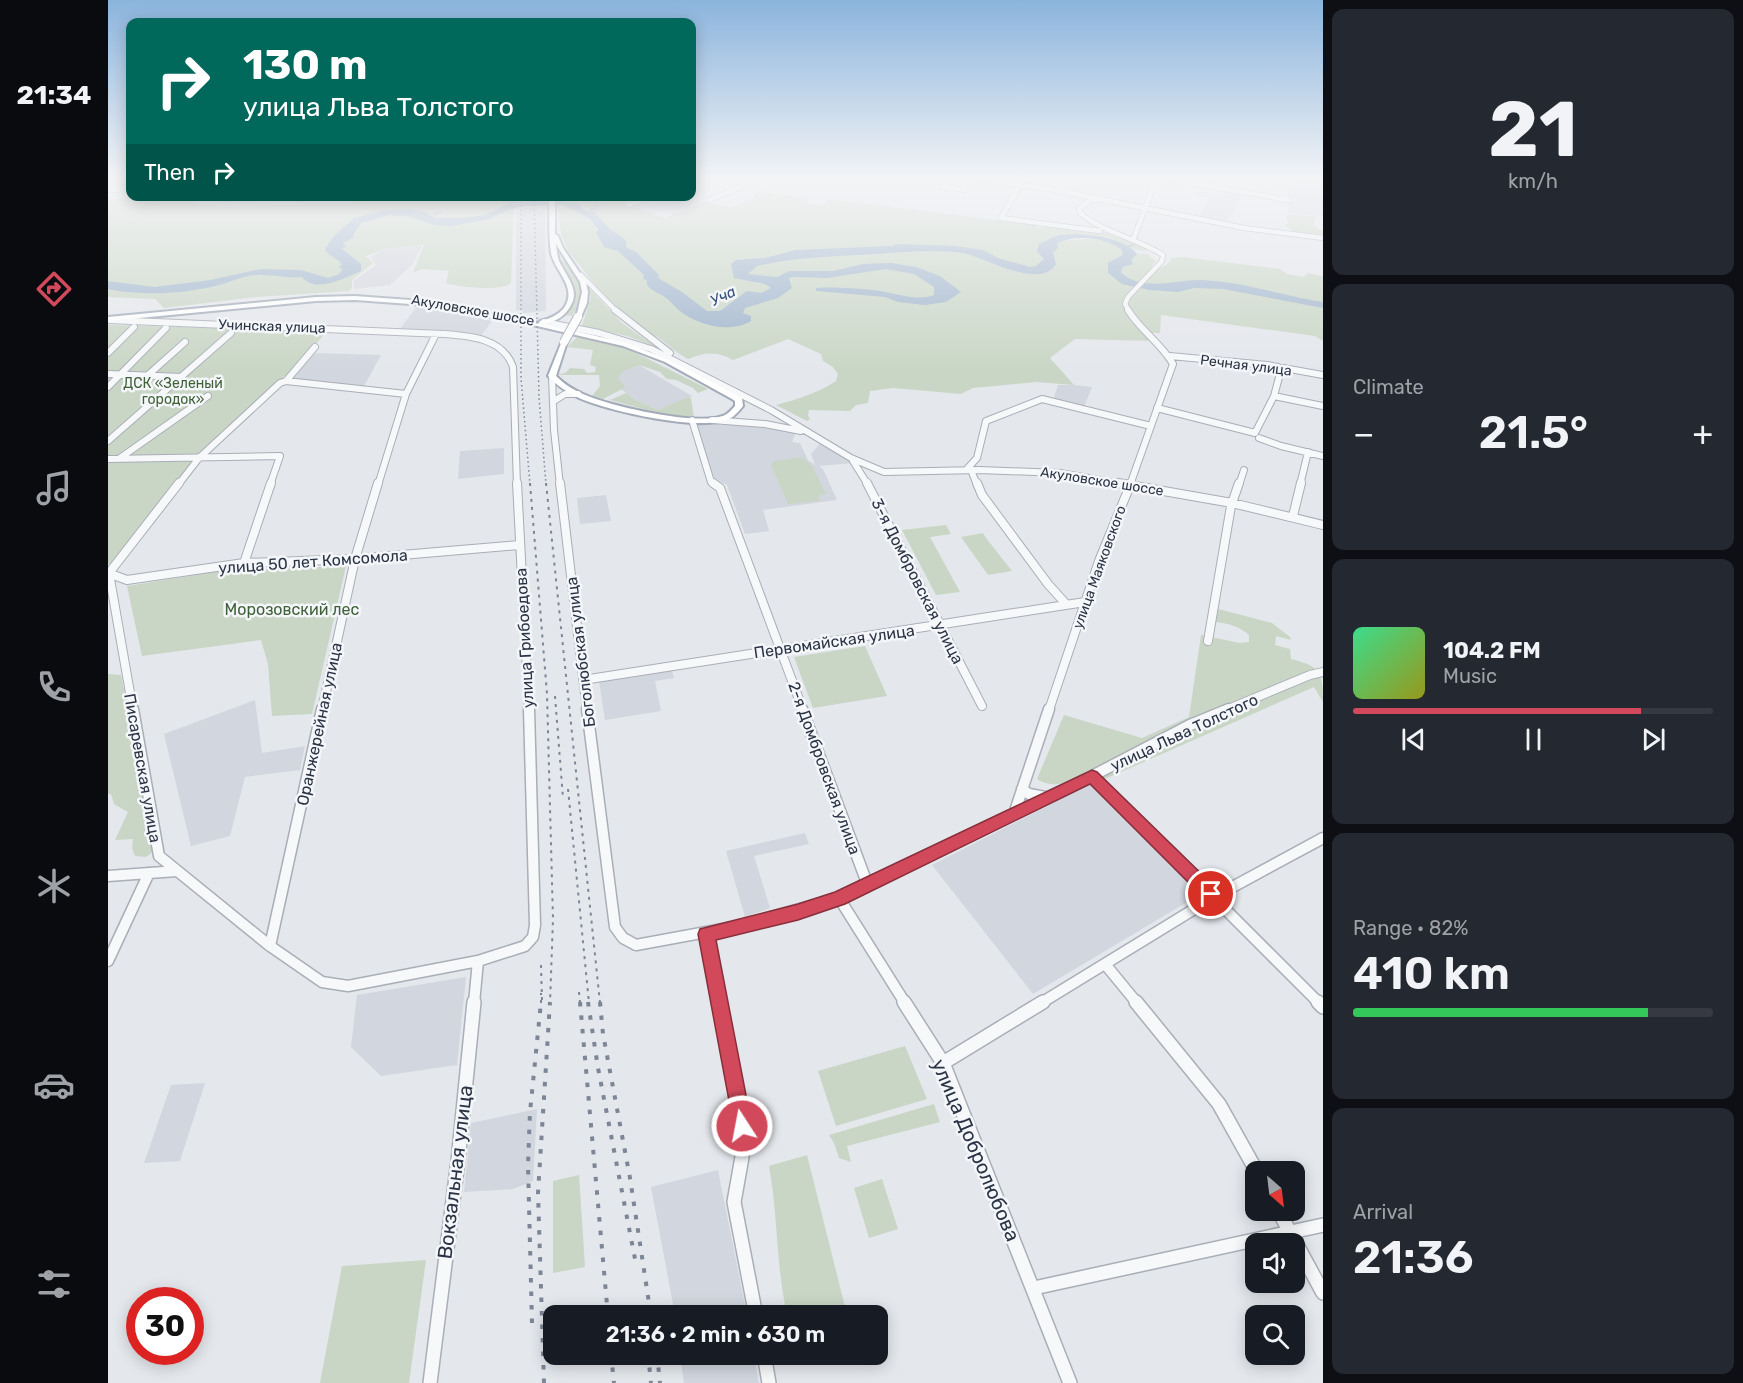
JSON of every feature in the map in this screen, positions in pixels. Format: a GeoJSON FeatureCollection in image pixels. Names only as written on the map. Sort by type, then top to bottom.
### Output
{"type":"FeatureCollection","features":[{"type":"Feature","properties":{"kind":"main road"},"geometry":{"type":"LineString","coordinates":[[544,322],[553,320],[561,314],[571,293],[570,286],[555,257],[555,242]]}},
{"type":"Feature","properties":{"kind":"main road"},"geometry":{"type":"LineString","coordinates":[[558,242],[560,248],[581,275],[585,287],[585,297],[578,317],[564,342],[552,376],[560,386],[648,416],[692,420],[725,418],[735,412],[740,404],[735,397]]}},
{"type":"Feature","properties":{"kind":"main road","name":"Акуловское шоссе"},"geometry":{"type":"LineString","coordinates":[[108,320],[268,300],[353,295],[421,299],[544,322]]}},
{"type":"Feature","properties":{"kind":"main road","name":"Акуловское шоссе"},"geometry":{"type":"LineString","coordinates":[[165,312],[316,299],[364,298],[424,303],[537,324],[625,344],[667,361],[735,397]]}},
{"type":"Feature","properties":{"kind":"street"},"geometry":{"type":"LineString","coordinates":[[1136,242],[1163,255],[1162,261],[1134,290],[1125,304],[1133,320],[1154,337],[1170,356]]}},
{"type":"Feature","properties":{"kind":"street"},"geometry":{"type":"LineString","coordinates":[[581,275],[622,317],[698,372]]}},
{"type":"Feature","properties":{"kind":"street"},"geometry":{"type":"LineString","coordinates":[[162,321],[165,312]]}},
{"type":"Feature","properties":{"kind":"street","name":"Учинская улица"},"geometry":{"type":"LineString","coordinates":[[108,320],[436,334]]}},
{"type":"Feature","properties":{"kind":"street","name":"Акуловское шоссе"},"geometry":{"type":"LineString","coordinates":[[544,322],[630,341],[698,372],[771,410],[857,466],[900,473],[969,470],[1060,473],[1232,503],[1323,525]]}},
{"type":"Feature","properties":{"kind":"street"},"geometry":{"type":"LineString","coordinates":[[108,353],[134,327]]}},
{"type":"Feature","properties":{"kind":"street"},"geometry":{"type":"LineString","coordinates":[[108,387],[166,328]]}},
{"type":"Feature","properties":{"kind":"street"},"geometry":{"type":"LineString","coordinates":[[108,441],[231,333]]}},
{"type":"Feature","properties":{"kind":"street","name":"Оранжерейная улица"},"geometry":{"type":"LineString","coordinates":[[270,946],[355,559],[406,394],[436,334]]}},
{"type":"Feature","properties":{"kind":"street","name":"улица Грибоедова"},"geometry":{"type":"LineString","coordinates":[[436,334],[491,343],[504,349],[513,367],[519,545],[531,751],[535,925],[533,937],[525,946],[478,961]]}},
{"type":"Feature","properties":{"kind":"street"},"geometry":{"type":"LineString","coordinates":[[148,375],[185,342]]}},
{"type":"Feature","properties":{"kind":"street"},"geometry":{"type":"LineString","coordinates":[[108,573],[199,458],[283,382],[315,347]]}},
{"type":"Feature","properties":{"kind":"street","name":"Речная улица"},"geometry":{"type":"LineString","coordinates":[[1170,356],[1278,367],[1323,375]]}},
{"type":"Feature","properties":{"kind":"street","name":"улица Маяковского"},"geometry":{"type":"LineString","coordinates":[[1015,812],[1085,602],[1173,364],[1170,356]]}},
{"type":"Feature","properties":{"kind":"street"},"geometry":{"type":"LineString","coordinates":[[1257,436],[1274,396],[1281,370],[1278,367]]}},
{"type":"Feature","properties":{"kind":"street"},"geometry":{"type":"LineString","coordinates":[[108,374],[182,377]]}},
{"type":"Feature","properties":{"kind":"street","name":"Боголюбская улица"},"geometry":{"type":"LineString","coordinates":[[552,376],[554,430],[615,927]]}},
{"type":"Feature","properties":{"kind":"street"},"geometry":{"type":"LineString","coordinates":[[283,382],[406,394]]}},
{"type":"Feature","properties":{"kind":"street"},"geometry":{"type":"LineString","coordinates":[[554,401],[565,394],[578,394]]}},
{"type":"Feature","properties":{"kind":"street"},"geometry":{"type":"LineString","coordinates":[[120,458],[208,396]]}},
{"type":"Feature","properties":{"kind":"street"},"geometry":{"type":"LineString","coordinates":[[1274,396],[1323,406]]}},
{"type":"Feature","properties":{"kind":"street","name":"Акуловское шоссе"},"geometry":{"type":"LineString","coordinates":[[735,397],[811,435]]}},
{"type":"Feature","properties":{"kind":"street"},"geometry":{"type":"LineString","coordinates":[[1066,604],[1048,584],[1046,577],[982,495],[969,470],[977,458],[986,421],[1042,399],[1151,426]]}},
{"type":"Feature","properties":{"kind":"street"},"geometry":{"type":"LineString","coordinates":[[1157,408],[1257,436],[1270,444],[1323,456]]}},
{"type":"Feature","properties":{"kind":"street","name":"2-я Домбровская улица"},"geometry":{"type":"LineString","coordinates":[[692,420],[711,482],[720,488],[867,883]]}},
{"type":"Feature","properties":{"kind":"street"},"geometry":{"type":"LineString","coordinates":[[712,420],[765,424],[811,435]]}},
{"type":"Feature","properties":{"kind":"street"},"geometry":{"type":"LineString","coordinates":[[1293,516],[1308,452]]}},
{"type":"Feature","properties":{"kind":"street"},"geometry":{"type":"LineString","coordinates":[[108,459],[280,456],[244,563]]}},
{"type":"Feature","properties":{"kind":"street"},"geometry":{"type":"LineString","coordinates":[[857,466],[874,474],[874,468]]}},
{"type":"Feature","properties":{"kind":"street","name":"3-я Домбровская улица"},"geometry":{"type":"LineString","coordinates":[[857,466],[982,706]]}},
{"type":"Feature","properties":{"kind":"street"},"geometry":{"type":"LineString","coordinates":[[1208,641],[1232,503],[1244,470]]}},
{"type":"Feature","properties":{"kind":"street","name":"улица 50 лет Комсомола"},"geometry":{"type":"LineString","coordinates":[[108,573],[127,580],[244,563],[355,559],[519,545]]}},
{"type":"Feature","properties":{"kind":"street","name":"Писаревская улица"},"geometry":{"type":"LineString","coordinates":[[108,573],[159,856],[270,946],[322,982],[348,986],[478,961]]}},
{"type":"Feature","properties":{"kind":"street","name":"Первомайская улица"},"geometry":{"type":"LineString","coordinates":[[583,680],[1085,602]]}},
{"type":"Feature","properties":{"kind":"street","name":"улица Льва Толстого"},"geometry":{"type":"LineString","coordinates":[[615,927],[623,938],[636,945],[706,934],[798,912],[839,898],[1190,726],[1310,675],[1322,673]]}},
{"type":"Feature","properties":{"kind":"street"},"geometry":{"type":"LineString","coordinates":[[1092,776],[1323,1007]]}},
{"type":"Feature","properties":{"kind":"street"},"geometry":{"type":"LineString","coordinates":[[1023,789],[1029,794],[1046,797]]}},
{"type":"Feature","properties":{"kind":"street"},"geometry":{"type":"LineString","coordinates":[[943,1063],[1214,897],[1323,838]]}},
{"type":"Feature","properties":{"kind":"street"},"geometry":{"type":"LineString","coordinates":[[108,876],[177,871]]}},
{"type":"Feature","properties":{"kind":"street"},"geometry":{"type":"LineString","coordinates":[[108,961],[149,873]]}},
{"type":"Feature","properties":{"kind":"street","name":"улица Добролюбова"},"geometry":{"type":"LineString","coordinates":[[839,898],[943,1063],[1070,1383]]}},
{"type":"Feature","properties":{"kind":"street"},"geometry":{"type":"LineString","coordinates":[[706,934],[742,1126],[742,1157],[734,1202],[754,1305]]}},
{"type":"Feature","properties":{"kind":"street","name":"Вокзальная улица"},"geometry":{"type":"LineString","coordinates":[[430,1383],[458,1161],[478,961]]}},
{"type":"Feature","properties":{"kind":"street"},"geometry":{"type":"LineString","coordinates":[[1105,964],[1219,1104],[1251,1161]]}},
{"type":"Feature","properties":{"kind":"street"},"geometry":{"type":"LineString","coordinates":[[1295,1233],[1323,1225]]}},
{"type":"Feature","properties":{"kind":"street"},"geometry":{"type":"LineString","coordinates":[[1034,1288],[1245,1244]]}},
{"type":"Feature","properties":{"kind":"street"},"geometry":{"type":"LineString","coordinates":[[1305,1260],[1323,1293]]}},
{"type":"Feature","properties":{"kind":"street"},"geometry":{"type":"LineString","coordinates":[[766,1365],[769,1383]]}},
{"type":"Feature","properties":{"kind":"shaded area"},"geometry":{"type":"Polygon","coordinates":[[[516,242],[545,242],[546,311],[523,313],[523,310],[516,310],[516,242]]]}},
{"type":"Feature","properties":{"kind":"shaded area"},"geometry":{"type":"Polygon","coordinates":[[[422,246],[412,265],[390,285],[354,289],[353,281],[376,265],[370,257],[385,249],[422,246]]]}},
{"type":"Feature","properties":{"kind":"shaded area"},"geometry":{"type":"Polygon","coordinates":[[[418,305],[492,321],[480,337],[399,330],[418,305]]]}},
{"type":"Feature","properties":{"kind":"shaded area"},"geometry":{"type":"Polygon","coordinates":[[[315,353],[381,355],[364,386],[292,379],[315,353]]]}},
{"type":"Feature","properties":{"kind":"shaded area"},"geometry":{"type":"Polygon","coordinates":[[[639,365],[692,396],[658,410],[637,401],[621,389],[626,387],[617,378],[624,371],[639,365]]]}},
{"type":"Feature","properties":{"kind":"shaded area"},"geometry":{"type":"Polygon","coordinates":[[[1058,385],[1092,387],[1084,407],[1053,400],[1058,385]]]}},
{"type":"Feature","properties":{"kind":"shaded area"},"geometry":{"type":"Polygon","coordinates":[[[696,423],[778,428],[796,432],[792,442],[800,443],[808,460],[815,465],[811,454],[821,442],[853,463],[819,466],[823,469],[837,500],[763,510],[769,531],[745,534],[727,485],[714,478],[696,423]]]}},
{"type":"Feature","properties":{"kind":"shaded area"},"geometry":{"type":"Polygon","coordinates":[[[504,448],[504,474],[458,479],[460,451],[504,448]]]}},
{"type":"Feature","properties":{"kind":"shaded area"},"geometry":{"type":"Polygon","coordinates":[[[606,495],[611,521],[580,524],[577,498],[606,495]]]}},
{"type":"Feature","properties":{"kind":"shaded area"},"geometry":{"type":"Polygon","coordinates":[[[672,670],[674,678],[655,681],[661,711],[605,720],[599,681],[672,670]]]}},
{"type":"Feature","properties":{"kind":"shaded area"},"geometry":{"type":"Polygon","coordinates":[[[255,700],[262,753],[305,746],[300,770],[245,777],[230,836],[191,846],[164,734],[255,700]]]}},
{"type":"Feature","properties":{"kind":"shaded area"},"geometry":{"type":"Polygon","coordinates":[[[1092,783],[1204,892],[1033,994],[932,865],[1092,783]]]}},
{"type":"Feature","properties":{"kind":"shaded area"},"geometry":{"type":"Polygon","coordinates":[[[805,833],[809,844],[754,856],[770,908],[745,917],[726,851],[805,833]]]}},
{"type":"Feature","properties":{"kind":"shaded area"},"geometry":{"type":"Polygon","coordinates":[[[466,977],[457,1065],[381,1076],[351,1047],[357,995],[466,977]]]}},
{"type":"Feature","properties":{"kind":"shaded area"},"geometry":{"type":"Polygon","coordinates":[[[205,1083],[180,1161],[144,1163],[171,1085],[205,1083]]]}},
{"type":"Feature","properties":{"kind":"shaded area"},"geometry":{"type":"Polygon","coordinates":[[[537,1109],[533,1181],[513,1189],[464,1192],[471,1123],[537,1109]]]}},
{"type":"Feature","properties":{"kind":"shaded area"},"geometry":{"type":"Polygon","coordinates":[[[718,1170],[745,1305],[673,1305],[651,1187],[718,1170]]]}},
{"type":"Feature","properties":{"kind":"shaded area"},"geometry":{"type":"Polygon","coordinates":[[[681,1365],[756,1365],[759,1383],[684,1383],[681,1365]]]}},
{"type":"Feature","properties":{"kind":"green space"},"geometry":{"type":"Polygon","coordinates":[[[108,242],[512,242],[511,283],[498,287],[470,287],[446,283],[449,271],[424,269],[413,272],[424,245],[385,249],[366,256],[373,263],[352,280],[352,288],[349,291],[257,297],[164,308],[155,299],[108,297],[108,242]]]}},
{"type":"Feature","properties":{"kind":"green space"},"geometry":{"type":"Polygon","coordinates":[[[564,242],[1109,242],[1123,253],[1147,254],[1156,261],[1151,267],[1160,268],[1169,263],[1171,258],[1183,257],[1280,269],[1287,274],[1304,277],[1307,273],[1323,276],[1323,341],[1315,336],[1161,315],[1160,333],[1146,333],[1153,341],[1075,339],[1050,358],[1074,385],[1036,382],[973,388],[961,394],[893,388],[870,391],[868,403],[856,405],[850,411],[809,410],[810,419],[807,421],[776,405],[808,395],[836,381],[838,374],[833,367],[823,361],[821,354],[788,339],[733,360],[722,355],[711,354],[688,359],[626,317],[600,291],[568,251],[564,242]]]}},
{"type":"Feature","properties":{"kind":"green space"},"geometry":{"type":"Polygon","coordinates":[[[1116,242],[1131,242],[1148,248],[1145,251],[1130,249],[1116,242]]]}},
{"type":"Feature","properties":{"kind":"green space"},"geometry":{"type":"Polygon","coordinates":[[[562,260],[567,262],[571,268],[580,289],[580,302],[572,316],[564,315],[574,300],[575,288],[560,262],[562,260]]]}},
{"type":"Feature","properties":{"kind":"green space"},"geometry":{"type":"Polygon","coordinates":[[[588,287],[622,323],[656,347],[627,336],[582,326],[591,297],[588,287]]]}},
{"type":"Feature","properties":{"kind":"green space","name":"ДСК «Зеленый городок»"},"geometry":{"type":"Polygon","coordinates":[[[108,325],[327,331],[288,377],[284,376],[198,457],[113,564],[108,564],[108,325]]]}},
{"type":"Feature","properties":{"kind":"green space"},"geometry":{"type":"Polygon","coordinates":[[[579,335],[616,343],[708,389],[698,393],[676,380],[667,379],[660,372],[639,365],[624,371],[618,378],[626,387],[603,399],[592,396],[600,386],[599,375],[556,375],[565,373],[570,368],[584,369],[587,373],[595,372],[596,367],[590,365],[593,350],[567,347],[579,335]]]}},
{"type":"Feature","properties":{"kind":"green space"},"geometry":{"type":"Polygon","coordinates":[[[626,393],[637,401],[658,410],[688,397],[691,398],[694,418],[662,414],[610,400],[626,393]]]}},
{"type":"Feature","properties":{"kind":"green space"},"geometry":{"type":"Polygon","coordinates":[[[802,457],[812,466],[826,494],[818,495],[820,501],[788,504],[771,465],[774,461],[802,457]]]}},
{"type":"Feature","properties":{"kind":"green space"},"geometry":{"type":"Polygon","coordinates":[[[946,525],[951,534],[930,537],[960,592],[936,595],[902,530],[946,525]]]}},
{"type":"Feature","properties":{"kind":"green space"},"geometry":{"type":"Polygon","coordinates":[[[983,533],[1012,571],[988,575],[961,537],[983,533]]]}},
{"type":"Feature","properties":{"kind":"green space","name":"Морозовский лес"},"geometry":{"type":"Polygon","coordinates":[[[346,566],[312,714],[272,716],[268,664],[261,640],[142,656],[127,586],[228,570],[346,566]]]}},
{"type":"Feature","properties":{"kind":"green space"},"geometry":{"type":"Polygon","coordinates":[[[1218,609],[1272,623],[1290,637],[1291,640],[1276,636],[1275,645],[1290,649],[1291,659],[1308,664],[1318,672],[1321,677],[1323,702],[1314,687],[1105,779],[1090,771],[1070,781],[1057,784],[1037,779],[1064,715],[1142,738],[1189,717],[1201,635],[1240,643],[1249,642],[1249,635],[1241,629],[1216,622],[1218,609]]]}},
{"type":"Feature","properties":{"kind":"green space"},"geometry":{"type":"Polygon","coordinates":[[[865,646],[887,696],[813,708],[794,657],[865,646]]]}},
{"type":"Feature","properties":{"kind":"green space"},"geometry":{"type":"Polygon","coordinates":[[[108,674],[121,675],[155,850],[146,857],[135,856],[132,848],[133,839],[115,840],[128,812],[114,804],[111,794],[108,794],[108,674]]]}},
{"type":"Feature","properties":{"kind":"green space"},"geometry":{"type":"Polygon","coordinates":[[[905,1046],[927,1099],[836,1126],[818,1071],[905,1046]]]}},
{"type":"Feature","properties":{"kind":"green space"},"geometry":{"type":"Polygon","coordinates":[[[934,1104],[940,1122],[847,1146],[851,1162],[839,1158],[829,1135],[934,1104]]]}},
{"type":"Feature","properties":{"kind":"green space"},"geometry":{"type":"Polygon","coordinates":[[[807,1155],[844,1305],[785,1305],[769,1166],[807,1155]]]}},
{"type":"Feature","properties":{"kind":"green space"},"geometry":{"type":"Polygon","coordinates":[[[579,1175],[585,1267],[553,1273],[553,1181],[579,1175]]]}},
{"type":"Feature","properties":{"kind":"green space"},"geometry":{"type":"Polygon","coordinates":[[[882,1179],[898,1229],[869,1238],[854,1188],[882,1179]]]}},
{"type":"Feature","properties":{"kind":"green space"},"geometry":{"type":"Polygon","coordinates":[[[426,1260],[409,1383],[320,1383],[342,1266],[426,1260]]]}},
{"type":"Feature","properties":{"kind":"water"},"geometry":{"type":"Polygon","coordinates":[[[330,242],[346,242],[343,243],[346,247],[341,248],[361,264],[361,271],[322,284],[308,282],[302,277],[256,275],[189,291],[134,293],[108,289],[108,281],[154,287],[210,280],[261,269],[301,270],[328,278],[339,274],[343,269],[338,267],[342,265],[340,262],[328,254],[325,249],[330,242]]]}},
{"type":"Feature","properties":{"kind":"water"},"geometry":{"type":"Polygon","coordinates":[[[601,242],[626,242],[626,247],[636,252],[659,275],[658,278],[707,311],[720,311],[747,291],[761,293],[771,288],[765,284],[734,278],[731,264],[736,260],[765,258],[796,250],[893,246],[896,244],[954,246],[983,250],[998,258],[1030,267],[1036,266],[1044,259],[1037,251],[1039,244],[1044,242],[1060,242],[1057,243],[1058,248],[1053,253],[1056,264],[1049,271],[1038,274],[1012,270],[963,253],[941,251],[816,257],[757,266],[748,274],[777,277],[789,271],[833,271],[863,264],[891,263],[916,267],[940,276],[961,292],[946,302],[925,305],[898,302],[885,297],[816,291],[816,288],[845,288],[912,297],[934,295],[934,287],[914,274],[886,269],[827,278],[793,277],[789,278],[792,288],[778,298],[745,308],[743,313],[751,316],[751,321],[735,327],[708,325],[691,318],[664,296],[651,289],[647,285],[647,280],[643,279],[644,275],[618,251],[604,247],[601,242]]]}},
{"type":"Feature","properties":{"kind":"water"},"geometry":{"type":"Polygon","coordinates":[[[1107,242],[1123,243],[1137,254],[1131,260],[1133,264],[1122,267],[1121,273],[1139,282],[1159,284],[1200,280],[1231,283],[1323,302],[1323,308],[1223,289],[1194,288],[1178,292],[1149,290],[1122,284],[1108,273],[1108,263],[1123,255],[1121,249],[1107,242]]]}},
{"type":"Feature","properties":{"kind":"waterway"},"geometry":{"type":"LineString","coordinates":[[1129,246],[1134,245]]}},
{"type":"Feature","properties":{"kind":"railway"},"geometry":{"type":"LineString","coordinates":[[521,242],[521,378],[530,485]]}},
{"type":"Feature","properties":{"kind":"railway"},"geometry":{"type":"LineString","coordinates":[[535,242],[539,397],[546,485]]}},
{"type":"Feature","properties":{"kind":"railway"},"geometry":{"type":"LineString","coordinates":[[530,483],[547,694],[553,919],[550,1003]]}},
{"type":"Feature","properties":{"kind":"railway"},"geometry":{"type":"LineString","coordinates":[[546,483],[600,1003]]}},
{"type":"Feature","properties":{"kind":"railway"},"geometry":{"type":"LineString","coordinates":[[555,696],[563,798]]}},
{"type":"Feature","properties":{"kind":"railway"},"geometry":{"type":"LineString","coordinates":[[568,789],[589,1003]]}},
{"type":"Feature","properties":{"kind":"railway"},"geometry":{"type":"LineString","coordinates":[[541,965],[542,1001]]}},
{"type":"Feature","properties":{"kind":"railway"},"geometry":{"type":"LineString","coordinates":[[579,992],[580,1003]]}},
{"type":"Feature","properties":{"kind":"railway"},"geometry":{"type":"LineString","coordinates":[[541,993],[541,1002]]}},
{"type":"Feature","properties":{"kind":"railway"},"geometry":{"type":"LineString","coordinates":[[532,1323],[528,1165],[530,1112],[541,1002]]}},
{"type":"Feature","properties":{"kind":"railway"},"geometry":{"type":"LineString","coordinates":[[544,1383],[538,1193],[550,1002]]}},
{"type":"Feature","properties":{"kind":"railway"},"geometry":{"type":"LineString","coordinates":[[580,1002],[607,1305]]}},
{"type":"Feature","properties":{"kind":"railway"},"geometry":{"type":"LineString","coordinates":[[588,1002],[598,1068],[636,1264]]}},
{"type":"Feature","properties":{"kind":"railway"},"geometry":{"type":"LineString","coordinates":[[600,1002],[603,1034],[630,1178],[649,1305]]}},
{"type":"Feature","properties":{"kind":"railway"},"geometry":{"type":"LineString","coordinates":[[612,1365],[614,1383]]}},
{"type":"Feature","properties":{"kind":"railway"},"geometry":{"type":"LineString","coordinates":[[649,1365],[651,1383]]}},
{"type":"Feature","properties":{"kind":"railway"},"geometry":{"type":"LineString","coordinates":[[658,1365],[660,1383]]}},
{"type":"Feature","properties":{"kind":"route"},"geometry":{"type":"LineString","coordinates":[[742,1126],[706,934],[798,912],[839,898],[1092,776],[1211,894]]}},
{"type":"Feature","properties":{"kind":"water label","name":"Уча"},"geometry":{"type":"Point","coordinates":[723,296]}}]}
